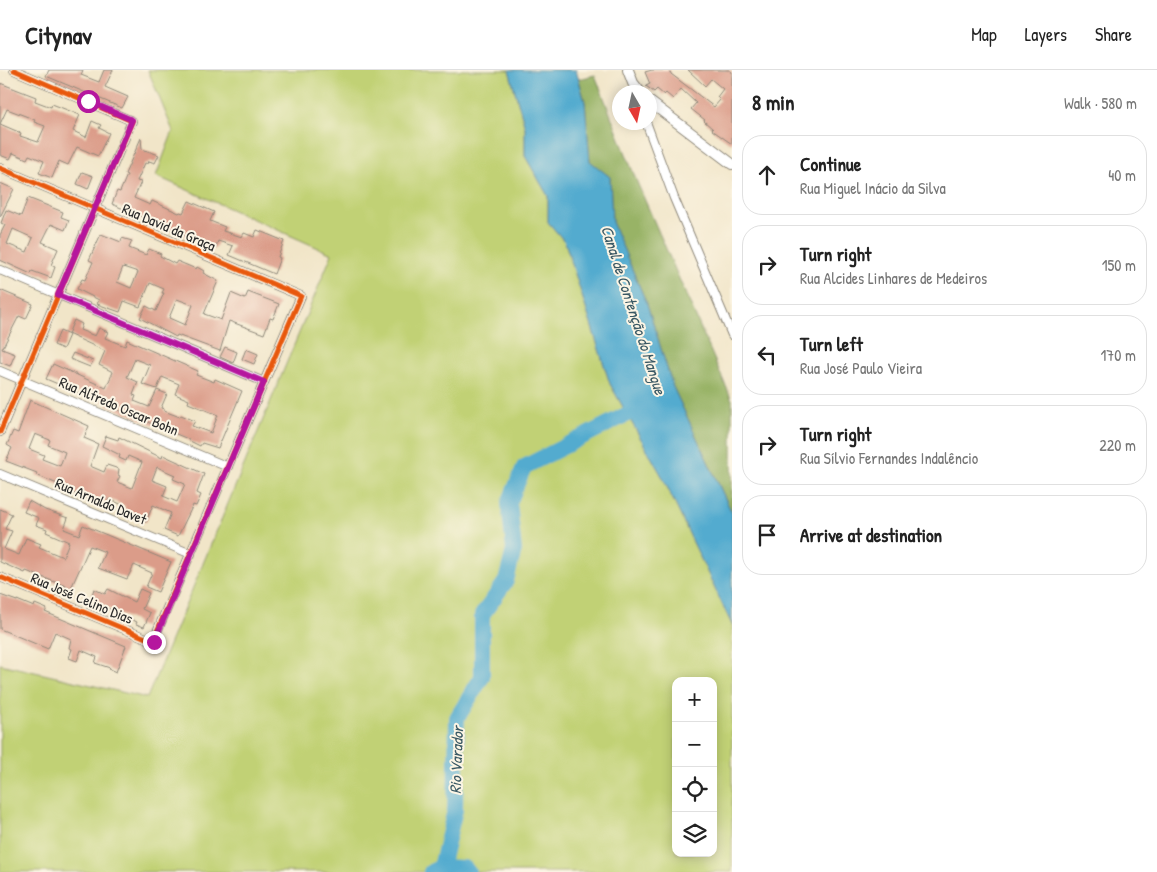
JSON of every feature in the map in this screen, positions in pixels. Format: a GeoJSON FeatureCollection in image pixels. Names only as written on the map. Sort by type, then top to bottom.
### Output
{"type":"FeatureCollection","features":[{"type":"Feature","properties":{"kind":"street"},"geometry":{"type":"LineString","coordinates":[[0,432],[132,120],[14,70]]}},
{"type":"Feature","properties":{"kind":"street"},"geometry":{"type":"LineString","coordinates":[[628,70],[634,85]]}},
{"type":"Feature","properties":{"kind":"street"},"geometry":{"type":"LineString","coordinates":[[657,107],[732,164]]}},
{"type":"Feature","properties":{"kind":"street"},"geometry":{"type":"LineString","coordinates":[[649,130],[672,191],[732,335]]}},
{"type":"Feature","properties":{"kind":"street","name":"Rua David da Graça"},"geometry":{"type":"LineString","coordinates":[[0,168],[301,296],[264,382]]}},
{"type":"Feature","properties":{"kind":"street"},"geometry":{"type":"LineString","coordinates":[[0,270],[264,382],[191,554]]}},
{"type":"Feature","properties":{"kind":"street","name":"Rua Alfredo Oscar Bohn"},"geometry":{"type":"LineString","coordinates":[[0,371],[228,467]]}},
{"type":"Feature","properties":{"kind":"street","name":"Rua Arnaldo Davet"},"geometry":{"type":"LineString","coordinates":[[0,474],[191,554]]}},
{"type":"Feature","properties":{"kind":"street","name":"Rua José Celino Dias"},"geometry":{"type":"LineString","coordinates":[[0,577],[154,642],[191,554]]}},
{"type":"Feature","properties":{"kind":"green space"},"geometry":{"type":"Polygon","coordinates":[[[148,70],[509,70],[525,127],[525,156],[548,196],[548,222],[565,242],[610,384],[662,476],[732,625],[732,872],[0,872],[0,664],[147,698],[332,254],[156,176],[173,131],[148,70]]]}},
{"type":"Feature","properties":{"kind":"green space"},"geometry":{"type":"Polygon","coordinates":[[[595,75],[612,118],[612,130],[617,130],[637,182],[732,400],[732,513],[673,387],[647,304],[612,222],[610,177],[590,162],[585,102],[579,79],[595,75]]]}},
{"type":"Feature","properties":{"kind":"water","name":"Canal de Contenção do Mangue"},"geometry":{"type":"Polygon","coordinates":[[[509,70],[576,70],[585,102],[590,161],[610,177],[612,222],[647,304],[673,387],[732,513],[732,625],[662,476],[610,384],[565,242],[548,222],[548,196],[525,156],[525,127],[509,70]]]}},
{"type":"Feature","properties":{"kind":"building"},"geometry":{"type":"Polygon","coordinates":[[[49,70],[83,70],[81,75],[99,82],[104,70],[113,70],[105,87],[128,97],[122,108],[46,76],[49,70]]]}},
{"type":"Feature","properties":{"kind":"building"},"geometry":{"type":"Polygon","coordinates":[[[670,70],[671,74],[714,107],[720,100],[717,97],[723,89],[711,79],[705,86],[688,70],[729,70],[732,72],[732,144],[712,130],[705,120],[691,109],[696,103],[681,89],[673,99],[666,93],[664,95],[657,89],[657,85],[648,85],[650,84],[645,72],[670,70]]]}},
{"type":"Feature","properties":{"kind":"building"},"geometry":{"type":"Polygon","coordinates":[[[0,83],[36,97],[35,101],[51,107],[52,104],[80,115],[73,131],[86,137],[92,121],[101,125],[99,128],[109,133],[98,156],[77,147],[68,165],[59,161],[52,178],[39,173],[44,161],[29,155],[27,159],[13,153],[10,159],[0,155],[0,83]],[[7,109],[0,124],[21,133],[20,136],[38,142],[45,126],[7,109]]]}},
{"type":"Feature","properties":{"kind":"building"},"geometry":{"type":"Polygon","coordinates":[[[141,138],[142,149],[159,155],[155,163],[149,161],[148,164],[145,163],[137,181],[141,182],[134,198],[150,205],[152,201],[179,213],[183,213],[189,201],[214,212],[210,221],[225,227],[223,231],[242,237],[244,233],[254,237],[257,230],[284,241],[274,274],[229,255],[233,246],[218,241],[215,249],[112,204],[117,191],[120,192],[127,175],[125,174],[141,138]]]}},
{"type":"Feature","properties":{"kind":"building"},"geometry":{"type":"Polygon","coordinates":[[[82,172],[93,176],[88,189],[77,184],[82,172]]]}},
{"type":"Feature","properties":{"kind":"building"},"geometry":{"type":"Polygon","coordinates":[[[0,183],[14,189],[0,217],[0,183]]]}},
{"type":"Feature","properties":{"kind":"building"},"geometry":{"type":"Polygon","coordinates":[[[28,198],[63,212],[61,217],[69,220],[65,230],[51,224],[42,242],[58,249],[51,265],[55,267],[51,278],[32,271],[31,274],[0,260],[0,235],[5,225],[1,223],[6,210],[21,216],[28,198]],[[13,229],[7,244],[27,252],[33,238],[13,229]]]}},
{"type":"Feature","properties":{"kind":"building"},"geometry":{"type":"Polygon","coordinates":[[[101,234],[121,242],[122,238],[132,241],[129,248],[146,255],[149,249],[161,254],[160,256],[175,264],[177,261],[196,269],[197,267],[204,271],[203,273],[218,281],[204,314],[221,320],[231,293],[245,299],[248,292],[279,304],[273,319],[270,318],[264,334],[229,321],[220,351],[177,335],[176,337],[140,318],[146,306],[156,311],[164,293],[162,293],[164,289],[150,283],[140,307],[124,301],[120,312],[97,304],[99,300],[77,289],[82,279],[85,280],[93,262],[89,260],[101,234]],[[123,267],[117,282],[131,288],[138,272],[123,267]],[[177,299],[169,318],[185,325],[193,305],[177,299]]]}},
{"type":"Feature","properties":{"kind":"building"},"geometry":{"type":"Polygon","coordinates":[[[0,290],[33,304],[26,319],[19,316],[2,349],[15,354],[10,366],[0,362],[0,290]]]}},
{"type":"Feature","properties":{"kind":"building"},"geometry":{"type":"Polygon","coordinates":[[[74,320],[82,324],[80,330],[95,336],[99,328],[108,332],[105,338],[125,346],[127,340],[198,371],[196,375],[214,382],[215,379],[242,391],[218,448],[202,443],[200,446],[188,439],[107,405],[85,393],[84,395],[46,379],[53,364],[106,388],[113,372],[99,365],[105,351],[68,334],[74,320]],[[135,359],[127,377],[138,382],[133,395],[136,396],[134,401],[149,407],[157,390],[167,394],[161,408],[164,411],[195,421],[192,426],[211,433],[218,415],[188,403],[189,400],[175,394],[179,384],[162,377],[157,389],[142,384],[150,365],[135,359]]]}},
{"type":"Feature","properties":{"kind":"building"},"geometry":{"type":"Polygon","coordinates":[[[60,331],[69,335],[63,349],[54,345],[60,331]]]}},
{"type":"Feature","properties":{"kind":"building"},"geometry":{"type":"Polygon","coordinates":[[[225,347],[237,352],[233,363],[220,357],[225,347]]]}},
{"type":"Feature","properties":{"kind":"building"},"geometry":{"type":"Polygon","coordinates":[[[246,349],[258,354],[254,364],[242,359],[246,349]]]}},
{"type":"Feature","properties":{"kind":"building"},"geometry":{"type":"Polygon","coordinates":[[[73,353],[93,361],[90,367],[70,359],[73,353]]]}},
{"type":"Feature","properties":{"kind":"building"},"geometry":{"type":"Polygon","coordinates":[[[30,400],[89,426],[84,438],[98,444],[90,466],[104,472],[107,465],[119,469],[118,475],[120,476],[117,482],[132,488],[142,462],[128,456],[126,461],[119,458],[120,455],[102,446],[106,436],[118,440],[119,437],[162,458],[163,455],[204,474],[197,493],[201,495],[196,506],[193,505],[178,536],[164,530],[171,513],[153,505],[146,522],[123,513],[125,506],[109,499],[106,506],[77,495],[66,490],[67,488],[36,475],[37,473],[6,461],[12,448],[7,445],[13,431],[18,433],[30,400]],[[35,434],[29,449],[44,455],[42,459],[60,466],[65,452],[48,445],[50,440],[35,434]],[[157,467],[152,480],[167,486],[163,496],[177,502],[185,484],[173,479],[175,475],[157,467]]]}},
{"type":"Feature","properties":{"kind":"building"},"geometry":{"type":"Polygon","coordinates":[[[29,501],[45,510],[68,518],[64,529],[79,535],[83,525],[171,562],[158,592],[146,587],[152,573],[134,565],[127,579],[98,568],[105,552],[90,546],[71,588],[26,571],[25,573],[0,562],[0,509],[12,514],[5,529],[12,531],[4,549],[19,555],[26,538],[41,544],[39,547],[63,557],[69,542],[46,532],[47,529],[36,525],[39,518],[24,512],[29,501]]]}},
{"type":"Feature","properties":{"kind":"building"},"geometry":{"type":"Polygon","coordinates":[[[94,589],[105,594],[108,589],[134,602],[140,589],[149,593],[142,609],[150,613],[144,627],[90,600],[94,589]]]}},
{"type":"Feature","properties":{"kind":"building"},"geometry":{"type":"Polygon","coordinates":[[[0,595],[34,607],[35,604],[47,609],[45,612],[126,646],[116,672],[95,663],[97,657],[81,650],[77,661],[69,658],[72,649],[69,648],[71,639],[55,632],[48,649],[0,629],[0,595]]]}},
{"type":"Feature","properties":{"kind":"waterway","name":"Rio Varador"},"geometry":{"type":"LineString","coordinates":[[431,872],[441,867],[455,810],[457,718],[482,677],[482,615],[506,581],[514,550],[509,503],[524,467],[647,404]]}},
{"type":"Feature","properties":{"kind":"waterway"},"geometry":{"type":"LineString","coordinates":[[441,867],[464,868],[468,872]]}},
{"type":"Feature","properties":{"kind":"cycle path"},"geometry":{"type":"LineString","coordinates":[[0,432],[132,121],[14,70]]}},
{"type":"Feature","properties":{"kind":"cycle path"},"geometry":{"type":"LineString","coordinates":[[0,168],[301,296],[153,641],[0,577]]}},
{"type":"Feature","properties":{"kind":"route"},"geometry":{"type":"LineString","coordinates":[[88,101],[132,120],[58,295],[264,382],[154,642]]}}]}
